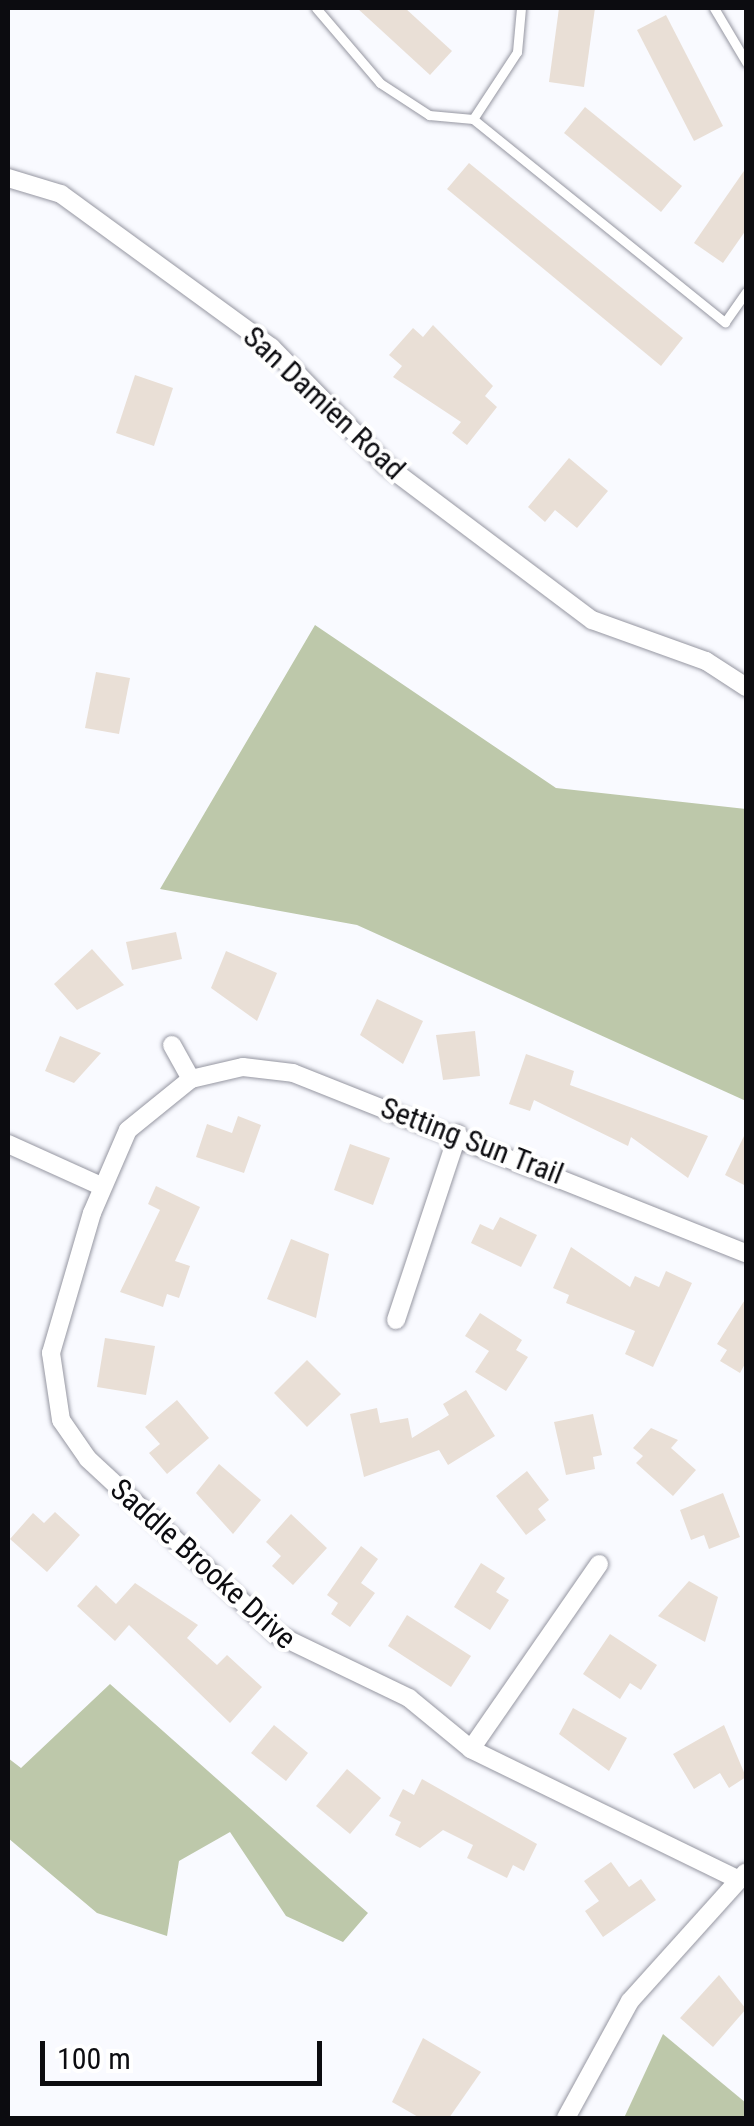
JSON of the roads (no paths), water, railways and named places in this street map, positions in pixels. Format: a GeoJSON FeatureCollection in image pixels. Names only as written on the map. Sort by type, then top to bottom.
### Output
{"type":"FeatureCollection","features":[{"type":"Feature","properties":{"kind":"street","name":"San Damien Road"},"geometry":{"type":"LineString","coordinates":[[8,178],[62,194],[271,346],[386,465],[592,620],[706,660],[746,687]]}},
{"type":"Feature","properties":{"kind":"street"},"geometry":{"type":"LineString","coordinates":[[172,1046],[190,1079]]}},
{"type":"Feature","properties":{"kind":"street","name":"Setting Sun Trail"},"geometry":{"type":"LineString","coordinates":[[102,1186],[128,1130],[190,1079],[243,1067],[293,1072],[458,1134],[746,1253]]}},
{"type":"Feature","properties":{"kind":"street"},"geometry":{"type":"LineString","coordinates":[[396,1320],[458,1134]]}},
{"type":"Feature","properties":{"kind":"street"},"geometry":{"type":"LineString","coordinates":[[8,1144],[102,1186]]}},
{"type":"Feature","properties":{"kind":"street","name":"Saddle Brooke Drive"},"geometry":{"type":"LineString","coordinates":[[102,1186],[51,1353],[70,1438],[278,1635],[396,1690],[472,1750],[743,1876]]}},
{"type":"Feature","properties":{"kind":"street"},"geometry":{"type":"LineString","coordinates":[[472,1750],[598,1564]]}},
{"type":"Feature","properties":{"kind":"street"},"geometry":{"type":"LineString","coordinates":[[566,2118],[630,2001],[743,1876]]}},
{"type":"Feature","properties":{"kind":"lane"},"geometry":{"type":"LineString","coordinates":[[316,8],[380,83],[430,115],[473,119],[725,322],[746,292]]}},
{"type":"Feature","properties":{"kind":"lane"},"geometry":{"type":"LineString","coordinates":[[473,119],[517,52],[521,8]]}},
{"type":"Feature","properties":{"kind":"lane"},"geometry":{"type":"LineString","coordinates":[[714,8],[746,62]]}}]}
